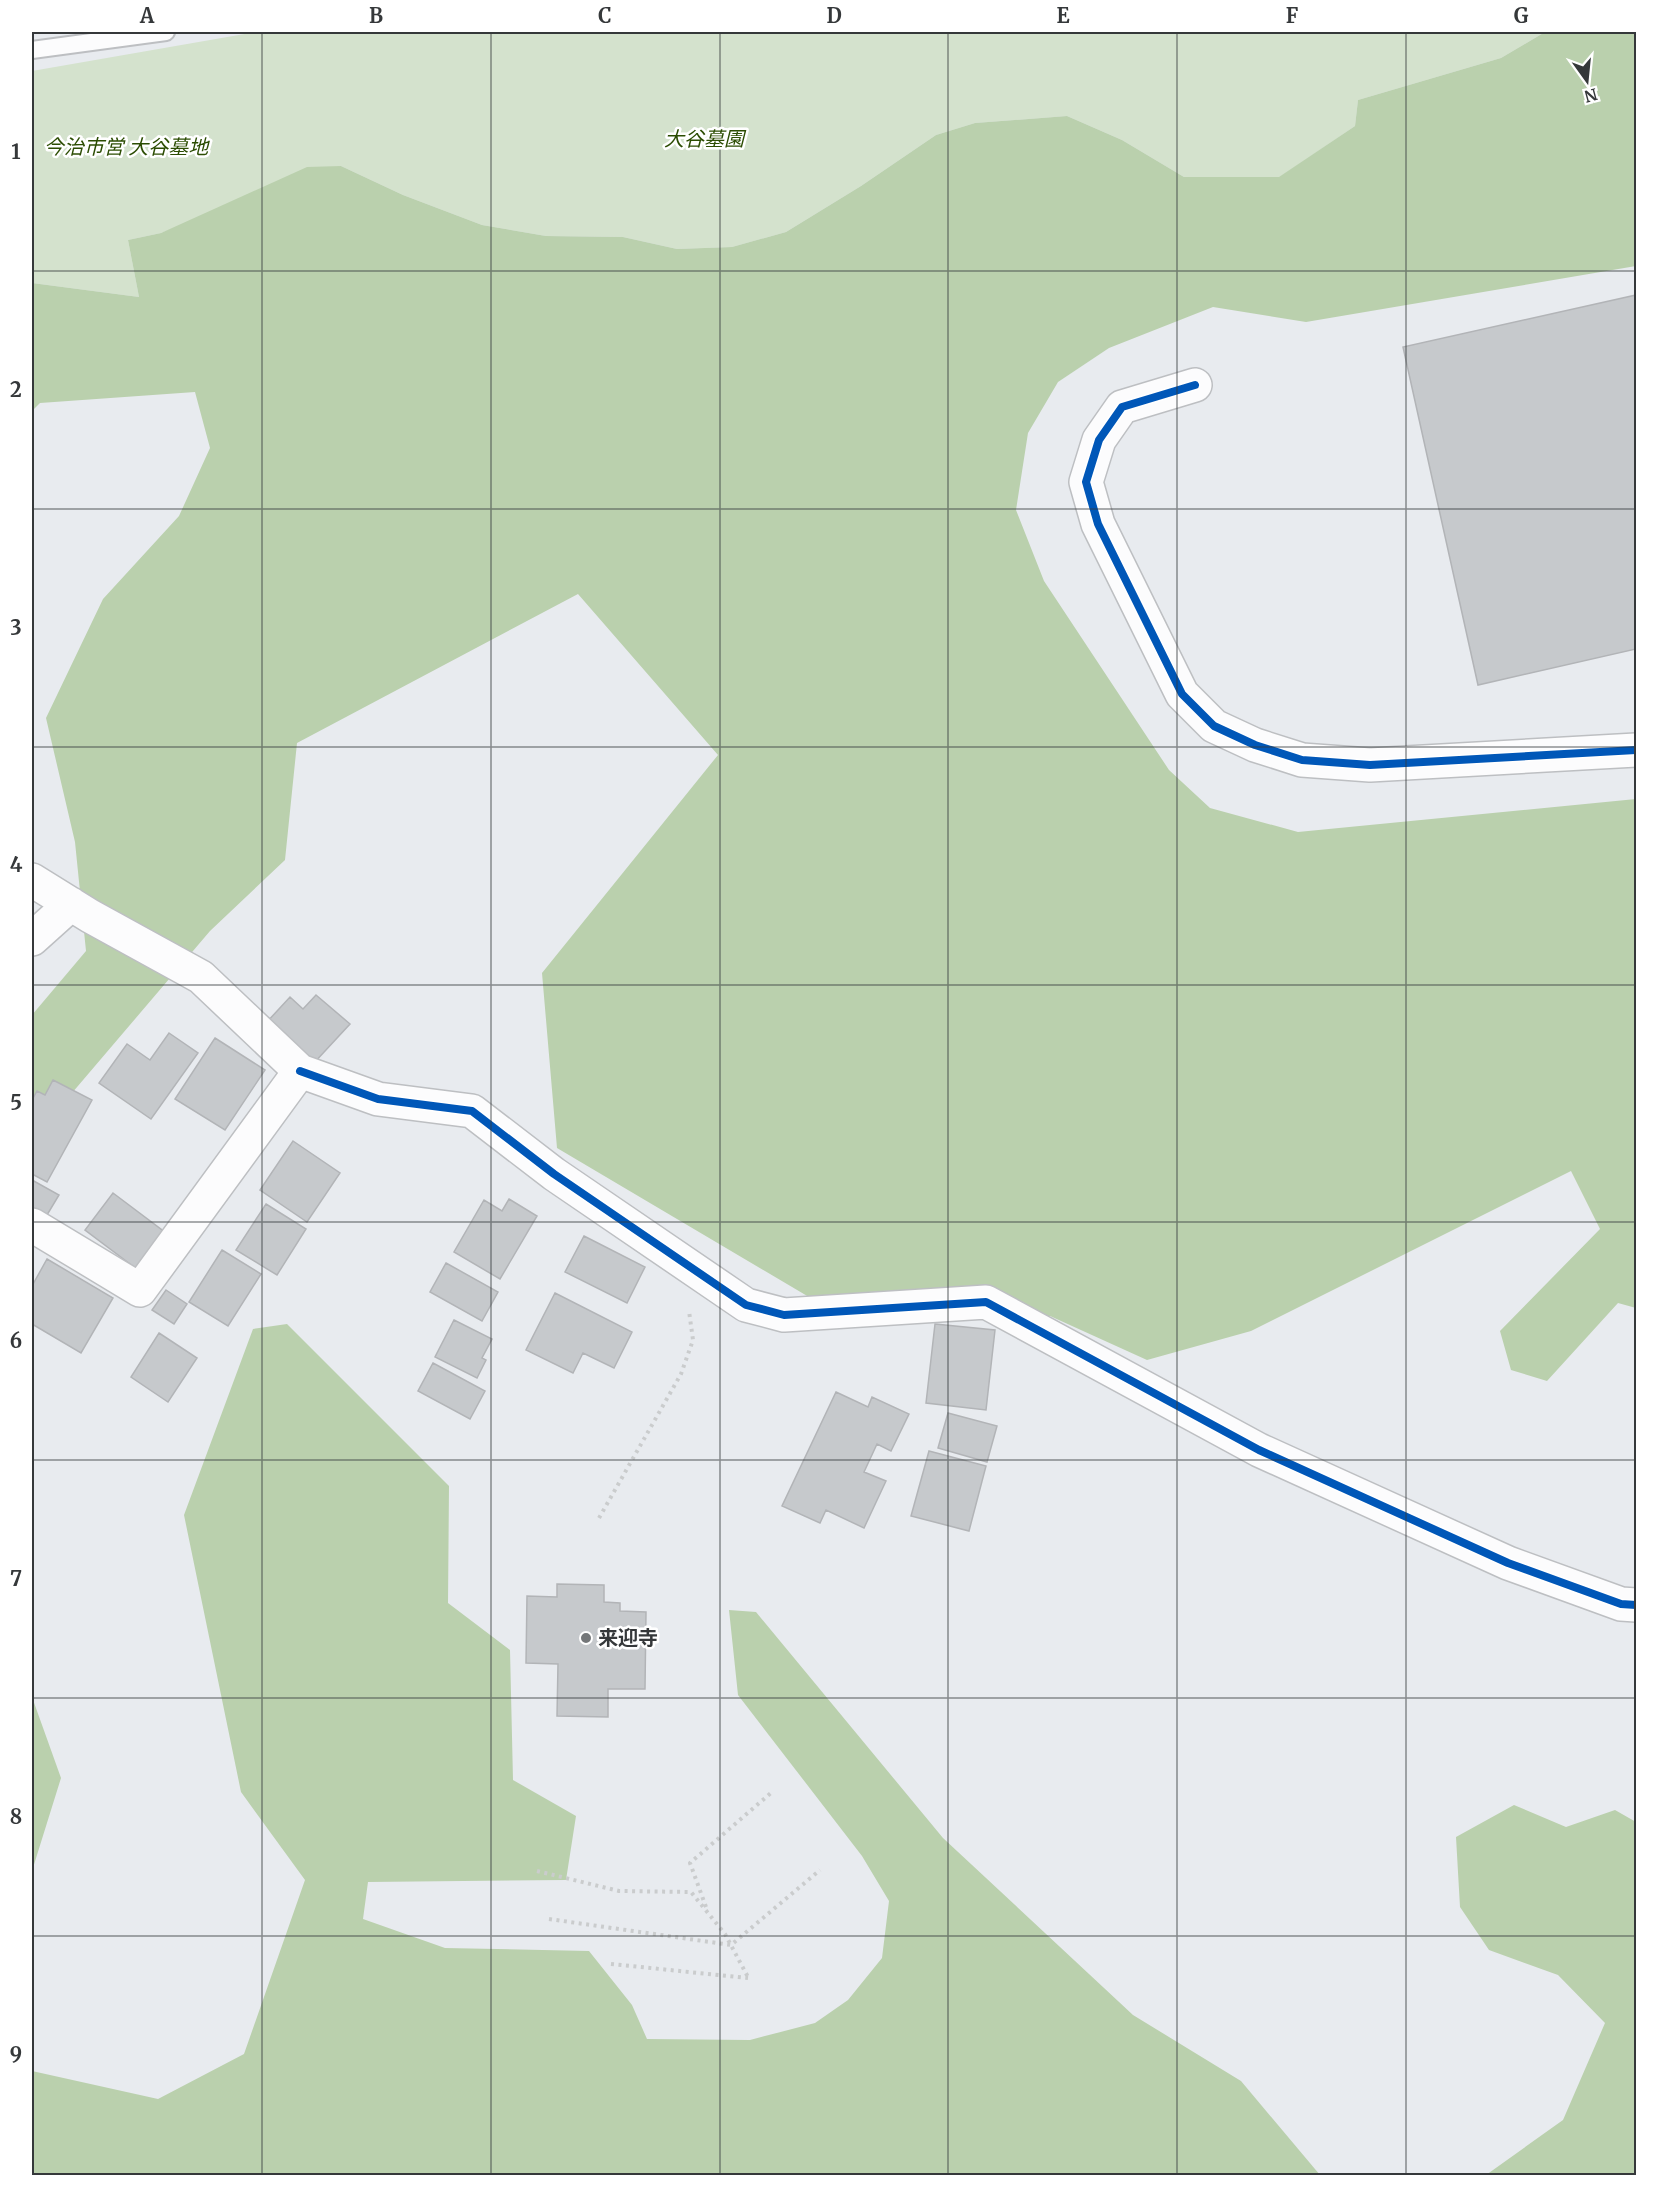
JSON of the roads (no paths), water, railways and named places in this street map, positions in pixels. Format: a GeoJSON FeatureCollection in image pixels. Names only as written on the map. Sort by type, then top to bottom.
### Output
{"type":"FeatureCollection","features":[{"type":"Feature","properties":{"kind":"street"},"geometry":{"type":"LineString","coordinates":[[1195,385],[1122,407],[1099,440],[1086,482],[1098,524],[1182,694],[1214,726],[1255,745],[1302,760],[1370,765],[1636,750]]}},
{"type":"Feature","properties":{"kind":"street"},"geometry":{"type":"LineString","coordinates":[[32,880],[201,977],[300,1071],[378,1099],[472,1111],[554,1174],[746,1305],[784,1315],[986,1302],[1259,1450],[1508,1563],[1621,1604],[1636,1605]]}},
{"type":"Feature","properties":{"kind":"street"},"geometry":{"type":"LineString","coordinates":[[32,939],[71,904]]}},
{"type":"Feature","properties":{"kind":"street"},"geometry":{"type":"LineString","coordinates":[[32,1225],[140,1290],[300,1071]]}},
{"type":"Feature","properties":{"kind":"lane"},"geometry":{"type":"LineString","coordinates":[[32,50],[165,32]]}},
{"type":"Feature","properties":{"kind":"place","name":"来迎寺"},"geometry":{"type":"Point","coordinates":[586,1638]}},
{"type":"Feature","properties":{"kind":"park label","name":"大谷墓園"},"geometry":{"type":"Point","coordinates":[704,139]}},
{"type":"Feature","properties":{"kind":"park label","name":"今治市営 大谷墓地"},"geometry":{"type":"Point","coordinates":[126,147]}}]}
